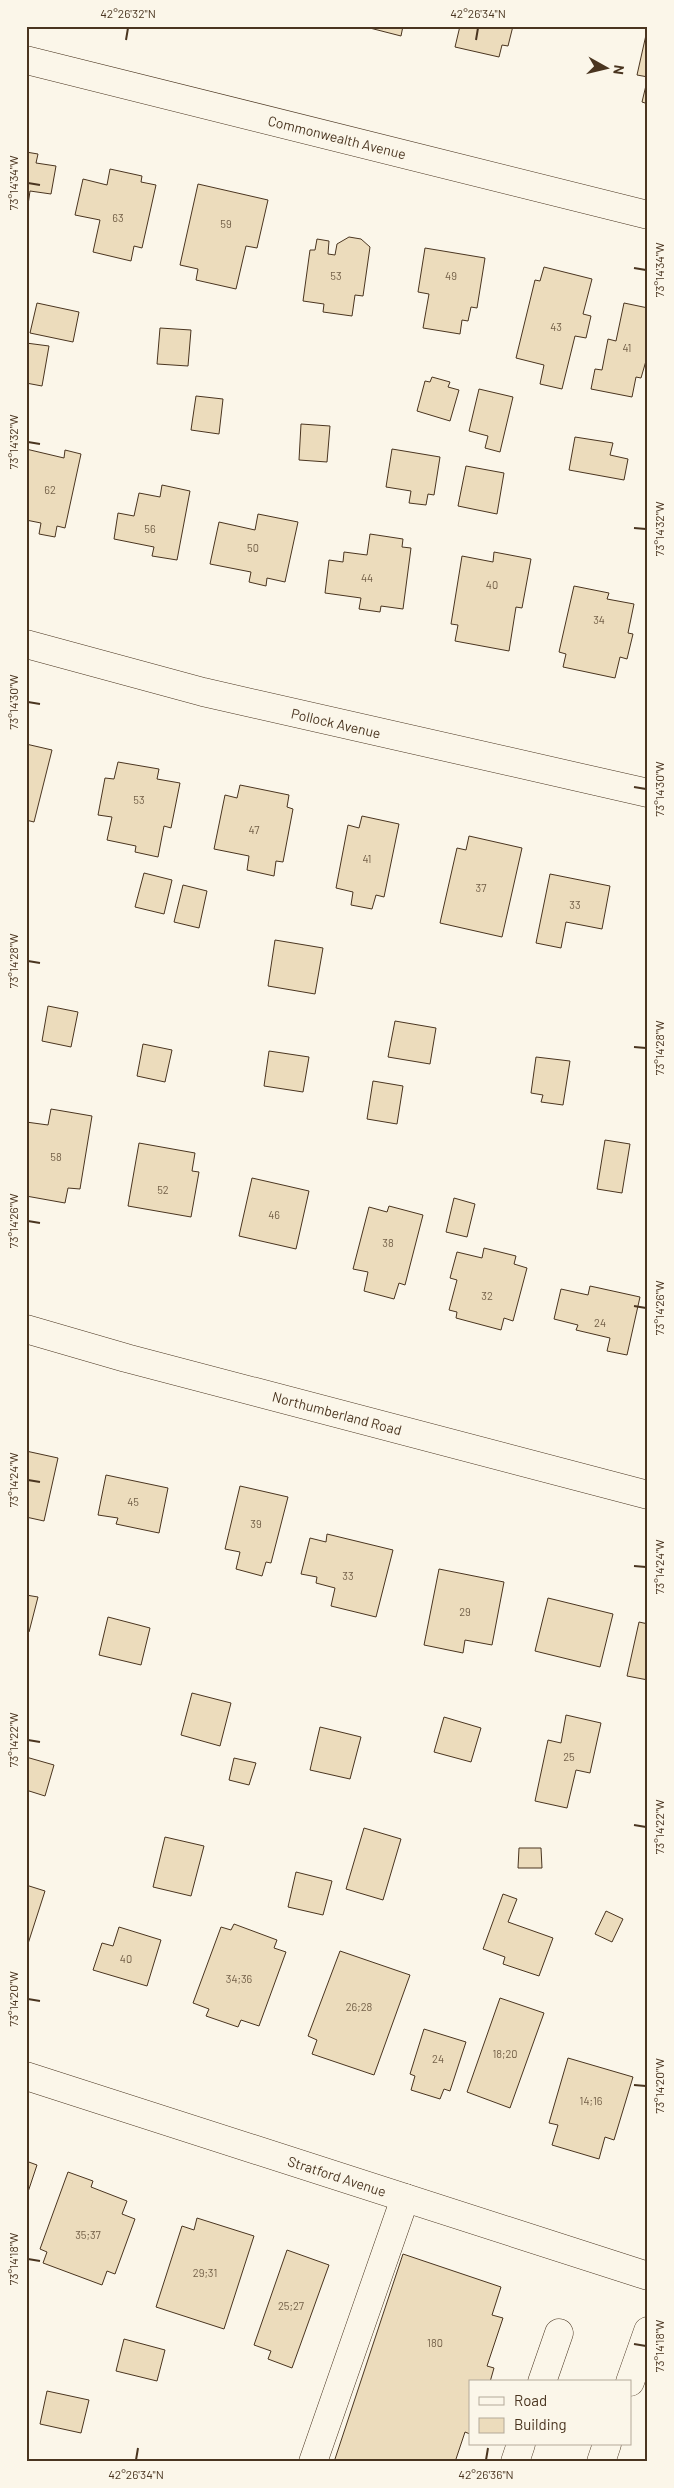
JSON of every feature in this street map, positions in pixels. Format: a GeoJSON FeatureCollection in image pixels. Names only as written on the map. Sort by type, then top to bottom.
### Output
{"type":"FeatureCollection","features":[{"type":"Feature","properties":{"kind":"street","name":"Commonwealth Avenue"},"geometry":{"type":"LineString","coordinates":[[26,60],[648,215]]}},
{"type":"Feature","properties":{"kind":"street","name":"Pollock Avenue"},"geometry":{"type":"LineString","coordinates":[[26,644],[203,692],[648,793]]}},
{"type":"Feature","properties":{"kind":"street","name":"Northumberland Road"},"geometry":{"type":"LineString","coordinates":[[26,1329],[126,1358],[648,1495]]}},
{"type":"Feature","properties":{"kind":"street","name":"Stratford Avenue"},"geometry":{"type":"LineString","coordinates":[[26,2076],[648,2276]]}},
{"type":"Feature","properties":{"kind":"street"},"geometry":{"type":"LineString","coordinates":[[313,2462],[405,2198]]}},
{"type":"Feature","properties":{"kind":"street"},"geometry":{"type":"LineString","coordinates":[[631,2380],[648,2331]]}},
{"type":"Feature","properties":{"kind":"street"},"geometry":{"type":"LineString","coordinates":[[543,2380],[559,2333]]}},
{"type":"Feature","properties":{"kind":"street"},"geometry":{"type":"LineString","coordinates":[[515,2462],[520,2446]]}},
{"type":"Feature","properties":{"kind":"street"},"geometry":{"type":"LineString","coordinates":[[601,2462],[607,2446]]}},
{"type":"Feature","properties":{"kind":"building"},"geometry":{"type":"Polygon","coordinates":[[[362,26],[403,26],[401,36],[362,26]]]}},
{"type":"Feature","properties":{"kind":"building"},"geometry":{"type":"Polygon","coordinates":[[[460,26],[513,26],[508,46],[502,45],[499,57],[455,47],[460,26]]]}},
{"type":"Feature","properties":{"kind":"building"},"geometry":{"type":"Polygon","coordinates":[[[648,26],[648,77],[637,75],[648,26]]]}},
{"type":"Feature","properties":{"kind":"building"},"geometry":{"type":"Polygon","coordinates":[[[648,77],[648,104],[642,102],[648,77]]]}},
{"type":"Feature","properties":{"kind":"building"},"geometry":{"type":"Polygon","coordinates":[[[26,152],[38,154],[36,163],[56,166],[51,194],[30,191],[28,205],[26,204],[26,152]]]}},
{"type":"Feature","properties":{"kind":"building"},"geometry":{"type":"Polygon","coordinates":[[[110,169],[142,176],[141,182],[156,185],[142,248],[134,246],[131,261],[93,252],[100,220],[75,215],[83,179],[107,185],[110,169]]]}},
{"type":"Feature","properties":{"kind":"building"},"geometry":{"type":"Polygon","coordinates":[[[198,184],[268,200],[257,248],[246,246],[236,289],[196,280],[198,269],[180,265],[198,184]]]}},
{"type":"Feature","properties":{"kind":"building"},"geometry":{"type":"Polygon","coordinates":[[[349,237],[361,239],[370,247],[363,296],[355,295],[352,316],[323,312],[324,304],[303,301],[310,250],[315,250],[317,239],[329,241],[328,254],[335,255],[337,244],[349,237]]]}},
{"type":"Feature","properties":{"kind":"building"},"geometry":{"type":"Polygon","coordinates":[[[425,248],[485,258],[477,308],[471,307],[468,321],[462,320],[460,334],[423,328],[429,294],[418,292],[425,248]]]}},
{"type":"Feature","properties":{"kind":"building"},"geometry":{"type":"Polygon","coordinates":[[[544,267],[592,279],[583,314],[591,316],[586,338],[575,336],[562,389],[540,384],[544,365],[516,358],[535,280],[540,281],[544,267]]]}},
{"type":"Feature","properties":{"kind":"building"},"geometry":{"type":"Polygon","coordinates":[[[37,303],[79,312],[73,342],[30,333],[37,303]]]}},
{"type":"Feature","properties":{"kind":"building"},"geometry":{"type":"Polygon","coordinates":[[[624,303],[648,308],[648,354],[641,378],[636,377],[632,397],[591,389],[595,369],[602,370],[608,339],[616,341],[624,303]]]}},
{"type":"Feature","properties":{"kind":"building"},"geometry":{"type":"Polygon","coordinates":[[[160,328],[191,330],[188,366],[157,364],[160,328]]]}},
{"type":"Feature","properties":{"kind":"building"},"geometry":{"type":"Polygon","coordinates":[[[26,343],[49,346],[42,386],[26,383],[26,343]]]}},
{"type":"Feature","properties":{"kind":"building"},"geometry":{"type":"Polygon","coordinates":[[[432,377],[450,382],[448,387],[459,390],[450,421],[417,411],[425,381],[430,382],[432,377]]]}},
{"type":"Feature","properties":{"kind":"building"},"geometry":{"type":"Polygon","coordinates":[[[479,389],[513,397],[500,452],[485,448],[488,436],[469,431],[479,389]]]}},
{"type":"Feature","properties":{"kind":"building"},"geometry":{"type":"Polygon","coordinates":[[[196,396],[223,399],[219,434],[191,430],[196,396]]]}},
{"type":"Feature","properties":{"kind":"building"},"geometry":{"type":"Polygon","coordinates":[[[301,424],[330,426],[327,462],[299,460],[301,424]]]}},
{"type":"Feature","properties":{"kind":"building"},"geometry":{"type":"Polygon","coordinates":[[[575,437],[613,443],[610,455],[628,459],[624,480],[569,470],[575,437]]]}},
{"type":"Feature","properties":{"kind":"building"},"geometry":{"type":"Polygon","coordinates":[[[26,449],[64,458],[65,450],[81,454],[65,528],[57,526],[55,537],[39,534],[41,523],[26,520],[26,449]]]}},
{"type":"Feature","properties":{"kind":"building"},"geometry":{"type":"Polygon","coordinates":[[[392,449],[440,457],[434,495],[428,494],[426,505],[409,503],[411,491],[386,487],[392,449]]]}},
{"type":"Feature","properties":{"kind":"building"},"geometry":{"type":"Polygon","coordinates":[[[466,466],[504,473],[497,514],[458,506],[466,466]]]}},
{"type":"Feature","properties":{"kind":"building"},"geometry":{"type":"Polygon","coordinates":[[[162,485],[190,491],[177,560],[152,556],[154,547],[114,539],[118,513],[134,516],[139,493],[160,497],[162,485]]]}},
{"type":"Feature","properties":{"kind":"building"},"geometry":{"type":"Polygon","coordinates":[[[258,514],[298,522],[285,582],[267,578],[266,586],[249,582],[251,572],[210,564],[219,522],[255,530],[258,514]]]}},
{"type":"Feature","properties":{"kind":"building"},"geometry":{"type":"Polygon","coordinates":[[[370,534],[403,539],[402,547],[411,548],[403,609],[381,606],[380,612],[359,609],[361,598],[325,593],[329,560],[343,562],[344,552],[367,555],[370,534]]]}},
{"type":"Feature","properties":{"kind":"building"},"geometry":{"type":"Polygon","coordinates":[[[494,552],[531,559],[522,608],[516,607],[509,651],[455,641],[458,625],[451,624],[462,556],[493,562],[494,552]]]}},
{"type":"Feature","properties":{"kind":"building"},"geometry":{"type":"Polygon","coordinates":[[[574,586],[609,593],[607,599],[634,604],[628,633],[633,634],[627,659],[620,657],[615,678],[563,667],[566,654],[559,652],[574,586]]]}},
{"type":"Feature","properties":{"kind":"building"},"geometry":{"type":"Polygon","coordinates":[[[26,744],[52,750],[34,822],[26,820],[26,744]]]}},
{"type":"Feature","properties":{"kind":"building"},"geometry":{"type":"Polygon","coordinates":[[[118,762],[159,769],[157,779],[180,783],[171,828],[164,826],[158,857],[135,852],[136,846],[107,840],[112,817],[98,815],[105,778],[114,779],[118,762]]]}},
{"type":"Feature","properties":{"kind":"building"},"geometry":{"type":"Polygon","coordinates":[[[240,785],[289,795],[287,807],[293,809],[283,862],[276,861],[274,876],[247,870],[249,856],[214,849],[225,795],[237,798],[240,785]]]}},
{"type":"Feature","properties":{"kind":"building"},"geometry":{"type":"Polygon","coordinates":[[[362,816],[399,824],[384,897],[376,895],[372,909],[351,905],[353,892],[336,888],[348,825],[359,828],[362,816]]]}},
{"type":"Feature","properties":{"kind":"building"},"geometry":{"type":"Polygon","coordinates":[[[469,836],[522,848],[502,937],[440,923],[457,848],[466,850],[469,836]]]}},
{"type":"Feature","properties":{"kind":"building"},"geometry":{"type":"Polygon","coordinates":[[[144,873],[172,880],[164,914],[135,907],[144,873]]]}},
{"type":"Feature","properties":{"kind":"building"},"geometry":{"type":"Polygon","coordinates":[[[550,874],[610,886],[602,929],[566,922],[561,948],[536,943],[550,874]]]}},
{"type":"Feature","properties":{"kind":"building"},"geometry":{"type":"Polygon","coordinates":[[[183,885],[207,891],[199,928],[174,922],[183,885]]]}},
{"type":"Feature","properties":{"kind":"building"},"geometry":{"type":"Polygon","coordinates":[[[275,940],[323,948],[315,994],[268,986],[275,940]]]}},
{"type":"Feature","properties":{"kind":"building"},"geometry":{"type":"Polygon","coordinates":[[[48,1006],[78,1012],[71,1047],[42,1041],[48,1006]]]}},
{"type":"Feature","properties":{"kind":"building"},"geometry":{"type":"Polygon","coordinates":[[[395,1021],[436,1028],[430,1064],[388,1057],[395,1021]]]}},
{"type":"Feature","properties":{"kind":"building"},"geometry":{"type":"Polygon","coordinates":[[[143,1044],[172,1050],[165,1082],[137,1076],[143,1044]]]}},
{"type":"Feature","properties":{"kind":"building"},"geometry":{"type":"Polygon","coordinates":[[[269,1051],[309,1057],[303,1092],[264,1086],[269,1051]]]}},
{"type":"Feature","properties":{"kind":"building"},"geometry":{"type":"Polygon","coordinates":[[[536,1057],[570,1061],[563,1105],[541,1102],[543,1095],[531,1093],[536,1057]]]}},
{"type":"Feature","properties":{"kind":"building"},"geometry":{"type":"Polygon","coordinates":[[[373,1081],[403,1086],[397,1124],[367,1119],[373,1081]]]}},
{"type":"Feature","properties":{"kind":"building"},"geometry":{"type":"Polygon","coordinates":[[[51,1109],[92,1116],[80,1189],[68,1188],[65,1203],[26,1196],[26,1122],[48,1125],[51,1109]]]}},
{"type":"Feature","properties":{"kind":"building"},"geometry":{"type":"Polygon","coordinates":[[[605,1140],[630,1144],[622,1193],[597,1189],[605,1140]]]}},
{"type":"Feature","properties":{"kind":"building"},"geometry":{"type":"Polygon","coordinates":[[[139,1143],[195,1153],[192,1171],[199,1172],[191,1217],[128,1206],[139,1143]]]}},
{"type":"Feature","properties":{"kind":"building"},"geometry":{"type":"Polygon","coordinates":[[[252,1178],[309,1191],[296,1249],[239,1236],[252,1178]]]}},
{"type":"Feature","properties":{"kind":"building"},"geometry":{"type":"Polygon","coordinates":[[[454,1198],[475,1204],[467,1237],[446,1232],[454,1198]]]}},
{"type":"Feature","properties":{"kind":"building"},"geometry":{"type":"Polygon","coordinates":[[[389,1206],[423,1215],[405,1285],[399,1283],[394,1299],[364,1291],[368,1272],[353,1269],[369,1207],[387,1212],[389,1206]]]}},
{"type":"Feature","properties":{"kind":"building"},"geometry":{"type":"Polygon","coordinates":[[[484,1248],[516,1256],[514,1264],[527,1268],[513,1321],[504,1318],[501,1330],[456,1318],[457,1312],[449,1310],[457,1280],[450,1278],[457,1252],[482,1258],[484,1248]]]}},
{"type":"Feature","properties":{"kind":"building"},"geometry":{"type":"Polygon","coordinates":[[[590,1286],[640,1297],[627,1355],[607,1351],[610,1338],[576,1330],[578,1325],[554,1319],[561,1289],[588,1295],[590,1286]]]}},
{"type":"Feature","properties":{"kind":"building"},"geometry":{"type":"Polygon","coordinates":[[[26,1451],[58,1458],[44,1521],[26,1517],[26,1451]]]}},
{"type":"Feature","properties":{"kind":"building"},"geometry":{"type":"Polygon","coordinates":[[[106,1475],[168,1488],[159,1533],[116,1524],[118,1518],[98,1515],[106,1475]]]}},
{"type":"Feature","properties":{"kind":"building"},"geometry":{"type":"Polygon","coordinates":[[[240,1486],[288,1497],[271,1563],[266,1562],[262,1576],[236,1569],[240,1552],[225,1549],[240,1486]]]}},
{"type":"Feature","properties":{"kind":"building"},"geometry":{"type":"Polygon","coordinates":[[[327,1534],[393,1550],[376,1617],[331,1606],[335,1588],[316,1583],[317,1577],[301,1574],[310,1538],[326,1542],[327,1534]]]}},
{"type":"Feature","properties":{"kind":"building"},"geometry":{"type":"Polygon","coordinates":[[[439,1569],[504,1582],[492,1645],[465,1640],[463,1653],[424,1645],[439,1569]]]}},
{"type":"Feature","properties":{"kind":"building"},"geometry":{"type":"Polygon","coordinates":[[[26,1595],[38,1597],[29,1632],[26,1632],[26,1595]]]}},
{"type":"Feature","properties":{"kind":"building"},"geometry":{"type":"Polygon","coordinates":[[[548,1598],[613,1614],[600,1667],[535,1651],[548,1598]]]}},
{"type":"Feature","properties":{"kind":"building"},"geometry":{"type":"Polygon","coordinates":[[[108,1617],[150,1628],[141,1665],[99,1655],[108,1617]]]}},
{"type":"Feature","properties":{"kind":"building"},"geometry":{"type":"Polygon","coordinates":[[[639,1622],[648,1624],[648,1680],[627,1676],[639,1622]]]}},
{"type":"Feature","properties":{"kind":"building"},"geometry":{"type":"Polygon","coordinates":[[[192,1693],[231,1703],[220,1746],[181,1735],[192,1693]]]}},
{"type":"Feature","properties":{"kind":"building"},"geometry":{"type":"Polygon","coordinates":[[[566,1715],[601,1723],[590,1773],[576,1770],[567,1808],[535,1801],[548,1740],[561,1743],[566,1715]]]}},
{"type":"Feature","properties":{"kind":"building"},"geometry":{"type":"Polygon","coordinates":[[[444,1717],[481,1728],[471,1762],[434,1752],[444,1717]]]}},
{"type":"Feature","properties":{"kind":"building"},"geometry":{"type":"Polygon","coordinates":[[[320,1727],[361,1737],[350,1779],[310,1770],[320,1727]]]}},
{"type":"Feature","properties":{"kind":"building"},"geometry":{"type":"Polygon","coordinates":[[[26,1757],[54,1765],[45,1796],[26,1790],[26,1757]]]}},
{"type":"Feature","properties":{"kind":"building"},"geometry":{"type":"Polygon","coordinates":[[[234,1758],[256,1763],[249,1785],[229,1780],[234,1758]]]}},
{"type":"Feature","properties":{"kind":"building"},"geometry":{"type":"Polygon","coordinates":[[[364,1828],[401,1839],[383,1900],[346,1889],[364,1828]]]}},
{"type":"Feature","properties":{"kind":"building"},"geometry":{"type":"Polygon","coordinates":[[[165,1837],[204,1846],[191,1896],[153,1887],[165,1837]]]}},
{"type":"Feature","properties":{"kind":"building"},"geometry":{"type":"Polygon","coordinates":[[[519,1848],[541,1848],[542,1868],[518,1868],[519,1848]]]}},
{"type":"Feature","properties":{"kind":"building"},"geometry":{"type":"Polygon","coordinates":[[[296,1872],[332,1881],[323,1915],[288,1907],[296,1872]]]}},
{"type":"Feature","properties":{"kind":"building"},"geometry":{"type":"Polygon","coordinates":[[[26,1885],[45,1891],[26,1950],[26,1885]]]}},
{"type":"Feature","properties":{"kind":"building"},"geometry":{"type":"Polygon","coordinates":[[[503,1894],[517,1899],[508,1922],[553,1938],[539,1976],[503,1964],[505,1957],[483,1949],[503,1894]]]}},
{"type":"Feature","properties":{"kind":"building"},"geometry":{"type":"Polygon","coordinates":[[[606,1911],[623,1919],[612,1942],[595,1934],[606,1911]]]}},
{"type":"Feature","properties":{"kind":"building"},"geometry":{"type":"Polygon","coordinates":[[[234,1924],[277,1940],[274,1948],[286,1952],[259,2026],[241,2020],[238,2027],[206,2016],[209,2009],[193,2003],[221,1927],[231,1930],[234,1924]]]}},
{"type":"Feature","properties":{"kind":"building"},"geometry":{"type":"Polygon","coordinates":[[[119,1927],[161,1940],[147,1986],[93,1970],[102,1943],[113,1946],[119,1927]]]}},
{"type":"Feature","properties":{"kind":"building"},"geometry":{"type":"Polygon","coordinates":[[[340,1951],[410,1975],[374,2075],[312,2054],[317,2040],[308,2036],[340,1951]]]}},
{"type":"Feature","properties":{"kind":"building"},"geometry":{"type":"Polygon","coordinates":[[[500,1998],[544,2013],[510,2108],[467,2092],[500,1998]]]}},
{"type":"Feature","properties":{"kind":"building"},"geometry":{"type":"Polygon","coordinates":[[[424,2029],[466,2042],[450,2091],[444,2089],[440,2099],[411,2090],[415,2076],[410,2074],[424,2029]]]}},
{"type":"Feature","properties":{"kind":"building"},"geometry":{"type":"Polygon","coordinates":[[[568,2058],[633,2077],[614,2140],[605,2137],[599,2159],[552,2145],[558,2125],[549,2123],[568,2058]]]}},
{"type":"Feature","properties":{"kind":"building"},"geometry":{"type":"Polygon","coordinates":[[[26,2161],[37,2165],[26,2198],[26,2161]]]}},
{"type":"Feature","properties":{"kind":"building"},"geometry":{"type":"Polygon","coordinates":[[[68,2172],[93,2181],[91,2187],[127,2201],[122,2214],[135,2219],[115,2274],[107,2271],[102,2285],[43,2263],[47,2252],[40,2249],[68,2172]]]}},
{"type":"Feature","properties":{"kind":"building"},"geometry":{"type":"Polygon","coordinates":[[[197,2218],[254,2236],[224,2329],[156,2307],[182,2226],[194,2230],[197,2218]]]}},
{"type":"Feature","properties":{"kind":"building"},"geometry":{"type":"Polygon","coordinates":[[[287,2250],[329,2265],[292,2368],[268,2359],[271,2351],[254,2345],[287,2250]]]}},
{"type":"Feature","properties":{"kind":"building"},"geometry":{"type":"Polygon","coordinates":[[[403,2254],[501,2287],[492,2315],[503,2318],[487,2366],[494,2368],[491,2380],[469,2380],[469,2434],[465,2432],[455,2462],[334,2462],[403,2254]]]}},
{"type":"Feature","properties":{"kind":"building"},"geometry":{"type":"Polygon","coordinates":[[[124,2339],[165,2350],[157,2381],[116,2371],[124,2339]]]}},
{"type":"Feature","properties":{"kind":"building"},"geometry":{"type":"Polygon","coordinates":[[[47,2391],[89,2400],[81,2433],[40,2424],[47,2391]]]}}]}
